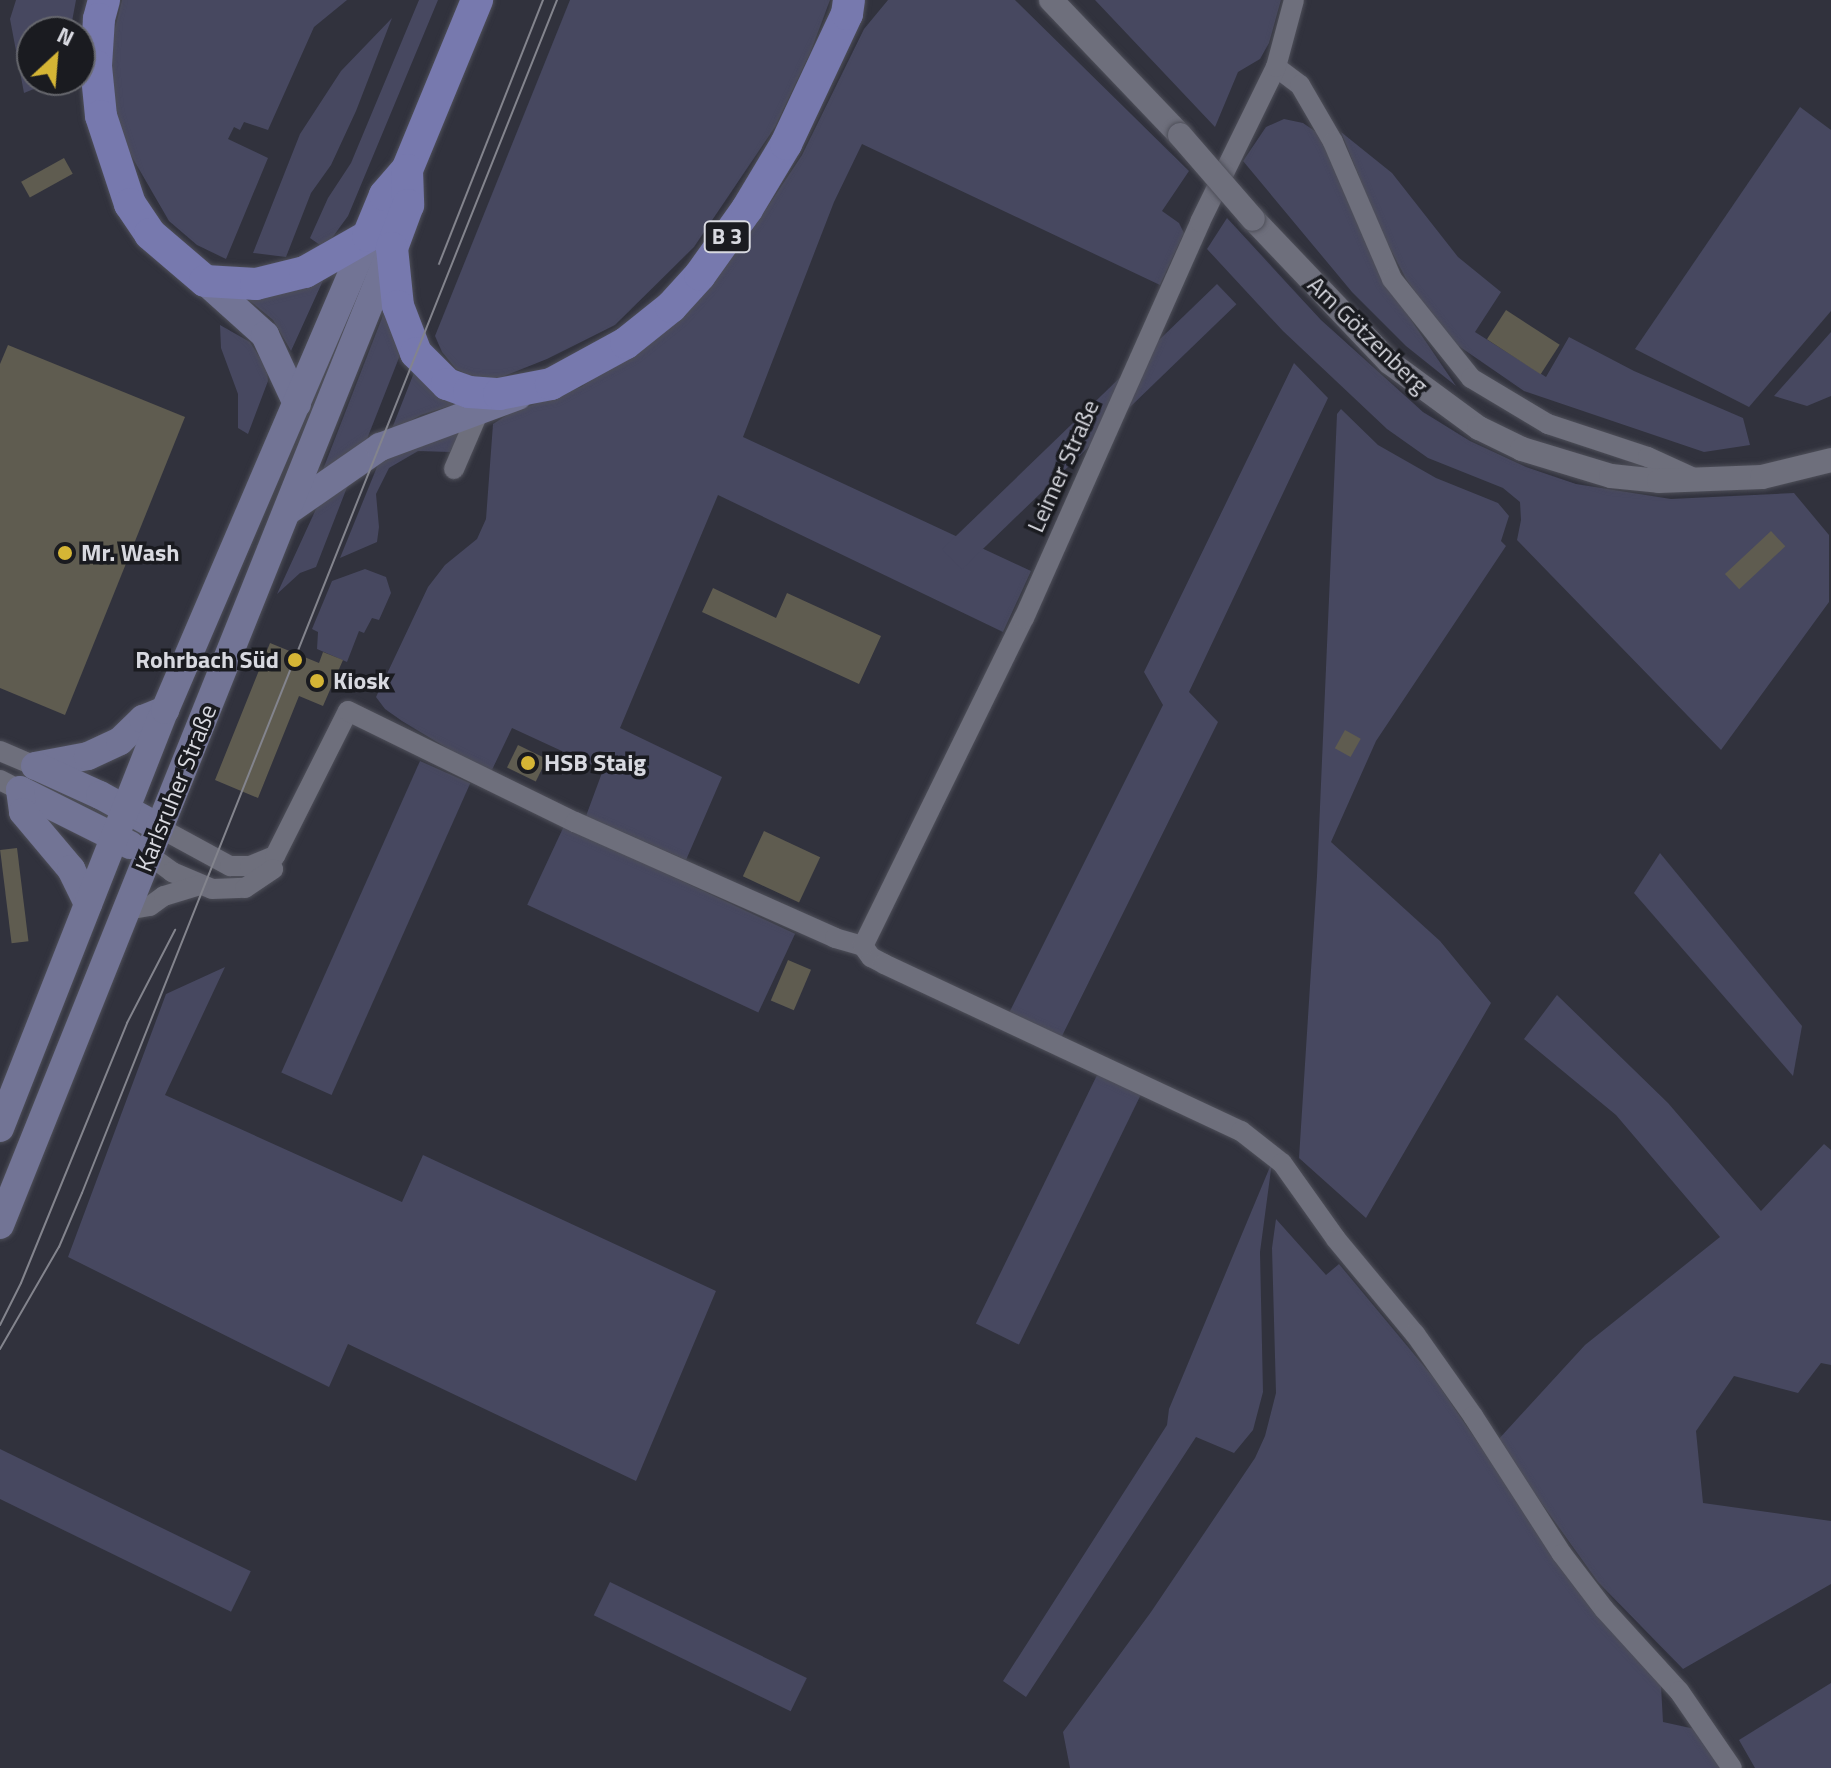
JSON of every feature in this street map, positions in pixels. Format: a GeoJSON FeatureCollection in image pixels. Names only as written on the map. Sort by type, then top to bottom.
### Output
{"type":"FeatureCollection","features":[{"type":"Feature","properties":{"kind":"main road"},"geometry":{"type":"LineString","coordinates":[[104,0],[99,19],[96,66],[101,116],[130,204],[150,234],[272,345],[297,404]]}},
{"type":"Feature","properties":{"kind":"main road","name":"Karlsruher Straße"},"geometry":{"type":"LineString","coordinates":[[0,1128],[165,710],[297,404],[380,242],[408,205],[407,170],[477,0]]}},
{"type":"Feature","properties":{"kind":"main road","name":"B 3"},"geometry":{"type":"LineString","coordinates":[[531,391],[573,374],[626,343],[671,307],[700,275],[786,144],[852,5]]}},
{"type":"Feature","properties":{"kind":"main road"},"geometry":{"type":"LineString","coordinates":[[205,281],[256,284],[305,272],[380,242],[398,306],[416,353],[430,369],[447,384],[469,392],[499,394],[531,391]]}},
{"type":"Feature","properties":{"kind":"main road","name":"Karlsruher Straße"},"geometry":{"type":"LineString","coordinates":[[0,1225],[288,511],[380,242]]}},
{"type":"Feature","properties":{"kind":"main road"},"geometry":{"type":"LineString","coordinates":[[288,511],[380,447],[531,391]]}},
{"type":"Feature","properties":{"kind":"main road"},"geometry":{"type":"LineString","coordinates":[[35,766],[88,756],[120,741],[143,719],[165,710]]}},
{"type":"Feature","properties":{"kind":"main road"},"geometry":{"type":"LineString","coordinates":[[35,766],[160,828]]}},
{"type":"Feature","properties":{"kind":"main road"},"geometry":{"type":"LineString","coordinates":[[10,785],[149,855]]}},
{"type":"Feature","properties":{"kind":"main road"},"geometry":{"type":"LineString","coordinates":[[10,785],[23,812],[71,869],[88,904]]}},
{"type":"Feature","properties":{"kind":"street","name":"Am Götzenberg"},"geometry":{"type":"LineString","coordinates":[[1051,0],[1389,362],[1479,428],[1522,449],[1581,469],[1659,481],[1762,477],[1828,462]]}},
{"type":"Feature","properties":{"kind":"street","name":"Leimer Straße"},"geometry":{"type":"LineString","coordinates":[[863,946],[1024,618],[1200,222],[1276,67],[1294,0]]}},
{"type":"Feature","properties":{"kind":"street"},"geometry":{"type":"LineString","coordinates":[[1276,67],[1300,85],[1333,142],[1392,279],[1471,378],[1514,407],[1548,424],[1648,457],[1701,481]]}},
{"type":"Feature","properties":{"kind":"street"},"geometry":{"type":"LineString","coordinates":[[459,460],[479,411]]}},
{"type":"Feature","properties":{"kind":"street"},"geometry":{"type":"LineString","coordinates":[[149,855],[199,885],[227,890],[255,884],[274,863],[348,711],[575,822],[835,938],[863,946],[871,957],[884,964],[1241,1131],[1282,1163],[1336,1239],[1415,1334],[1473,1416],[1562,1554],[1604,1609],[1679,1691],[1732,1768]]}},
{"type":"Feature","properties":{"kind":"street"},"geometry":{"type":"LineString","coordinates":[[0,751],[35,766]]}},
{"type":"Feature","properties":{"kind":"street"},"geometry":{"type":"LineString","coordinates":[[160,828],[230,866],[274,863]]}},
{"type":"Feature","properties":{"kind":"street"},"geometry":{"type":"LineString","coordinates":[[127,910],[150,906],[173,892],[199,885]]}},
{"type":"Feature","properties":{"kind":"shaded area"},"geometry":{"type":"Polygon","coordinates":[[[16,0],[76,0],[73,16],[16,16],[16,51],[10,19],[16,0]]]}},
{"type":"Feature","properties":{"kind":"shaded area"},"geometry":{"type":"Polygon","coordinates":[[[122,0],[347,0],[314,27],[268,130],[244,122],[240,130],[234,127],[228,139],[268,158],[226,259],[197,245],[169,221],[121,138],[107,60],[122,0]]]}},
{"type":"Feature","properties":{"kind":"shaded area"},"geometry":{"type":"Polygon","coordinates":[[[419,0],[438,0],[348,216],[332,238],[320,245],[310,238],[328,198],[351,163],[419,0]]]}},
{"type":"Feature","properties":{"kind":"shaded area"},"geometry":{"type":"Polygon","coordinates":[[[570,0],[830,0],[811,51],[775,127],[694,247],[615,325],[547,359],[499,378],[475,378],[456,369],[442,352],[435,336],[570,0]]]}},
{"type":"Feature","properties":{"kind":"shaded area"},"geometry":{"type":"Polygon","coordinates":[[[888,0],[1015,0],[1189,171],[1162,211],[1179,223],[1184,233],[1160,285],[862,144],[834,202],[743,437],[1031,571],[1003,632],[718,495],[620,728],[722,777],[686,860],[586,816],[603,770],[512,728],[490,774],[402,721],[385,709],[376,697],[428,587],[445,565],[477,539],[486,519],[493,424],[510,413],[581,387],[661,333],[704,288],[752,230],[802,155],[864,29],[888,0]]]}},
{"type":"Feature","properties":{"kind":"shaded area"},"geometry":{"type":"Polygon","coordinates":[[[1095,0],[1281,0],[1269,43],[1260,59],[1238,72],[1215,127],[1095,0]]]}},
{"type":"Feature","properties":{"kind":"shaded area"},"geometry":{"type":"Polygon","coordinates":[[[392,18],[356,111],[331,165],[311,193],[286,257],[253,253],[300,134],[341,71],[392,18]]]}},
{"type":"Feature","properties":{"kind":"shaded area"},"geometry":{"type":"Polygon","coordinates":[[[1800,107],[1831,130],[1831,311],[1749,407],[1635,349],[1800,107]]]}},
{"type":"Feature","properties":{"kind":"shaded area"},"geometry":{"type":"Polygon","coordinates":[[[1284,119],[1303,123],[1325,138],[1386,283],[1456,386],[1406,346],[1352,292],[1243,161],[1266,127],[1284,119]]]}},
{"type":"Feature","properties":{"kind":"shaded area"},"geometry":{"type":"Polygon","coordinates":[[[1341,132],[1392,173],[1458,257],[1501,292],[1475,332],[1546,377],[1569,337],[1634,371],[1743,418],[1750,445],[1704,452],[1524,391],[1450,340],[1406,279],[1382,233],[1341,132]]]}},
{"type":"Feature","properties":{"kind":"shaded area"},"geometry":{"type":"Polygon","coordinates":[[[1227,218],[1321,320],[1423,412],[1470,441],[1526,467],[1576,484],[1671,499],[1794,493],[1829,535],[1829,602],[1721,750],[1517,540],[1521,520],[1520,502],[1503,488],[1428,458],[1387,429],[1283,331],[1207,249],[1227,218]]]}},
{"type":"Feature","properties":{"kind":"shaded area"},"geometry":{"type":"Polygon","coordinates":[[[326,274],[291,351],[273,320],[243,295],[326,274]]]}},
{"type":"Feature","properties":{"kind":"shaded area"},"geometry":{"type":"Polygon","coordinates":[[[1217,284],[1236,304],[962,570],[942,549],[1217,284]]]}},
{"type":"Feature","properties":{"kind":"shaded area"},"geometry":{"type":"Polygon","coordinates":[[[387,305],[404,345],[365,444],[322,472],[387,305]]]}},
{"type":"Feature","properties":{"kind":"shaded area"},"geometry":{"type":"Polygon","coordinates":[[[220,325],[250,342],[267,369],[268,381],[248,434],[238,428],[238,394],[221,348],[220,325]]]}},
{"type":"Feature","properties":{"kind":"shaded area"},"geometry":{"type":"Polygon","coordinates":[[[1831,332],[1831,396],[1807,406],[1774,396],[1831,332]]]}},
{"type":"Feature","properties":{"kind":"shaded area"},"geometry":{"type":"Polygon","coordinates":[[[1294,363],[1328,398],[1189,692],[1218,722],[1061,1038],[1009,1013],[1163,705],[1144,672],[1294,363]]]}},
{"type":"Feature","properties":{"kind":"shaded area"},"geometry":{"type":"Polygon","coordinates":[[[417,365],[462,402],[421,415],[391,431],[417,365]]]}},
{"type":"Feature","properties":{"kind":"shaded area"},"geometry":{"type":"Polygon","coordinates":[[[1341,409],[1378,445],[1436,478],[1498,503],[1509,516],[1501,541],[1506,546],[1376,741],[1331,842],[1440,941],[1491,1003],[1366,1218],[1299,1158],[1317,876],[1337,414],[1341,409]]]}},
{"type":"Feature","properties":{"kind":"shaded area"},"geometry":{"type":"Polygon","coordinates":[[[457,430],[459,434],[450,452],[418,451],[389,468],[376,494],[377,542],[340,558],[379,462],[457,430]]]}},
{"type":"Feature","properties":{"kind":"shaded area"},"geometry":{"type":"Polygon","coordinates":[[[351,477],[316,567],[300,573],[277,594],[316,509],[351,477]]]}},
{"type":"Feature","properties":{"kind":"shaded area"},"geometry":{"type":"Polygon","coordinates":[[[365,569],[386,577],[391,593],[379,620],[372,618],[364,633],[359,631],[347,662],[317,649],[318,632],[312,629],[332,581],[365,569]]]}},
{"type":"Feature","properties":{"kind":"shaded area"},"geometry":{"type":"Polygon","coordinates":[[[420,761],[470,783],[332,1095],[281,1073],[420,761]]]}},
{"type":"Feature","properties":{"kind":"shaded area"},"geometry":{"type":"Polygon","coordinates":[[[564,826],[795,934],[758,1013],[527,905],[564,826]]]}},
{"type":"Feature","properties":{"kind":"shaded area"},"geometry":{"type":"Polygon","coordinates":[[[1660,853],[1802,1026],[1793,1076],[1634,893],[1660,853]]]}},
{"type":"Feature","properties":{"kind":"shaded area"},"geometry":{"type":"Polygon","coordinates":[[[225,967],[165,1095],[402,1202],[423,1155],[716,1291],[636,1481],[348,1344],[329,1387],[68,1257],[166,994],[225,967]]]}},
{"type":"Feature","properties":{"kind":"shaded area"},"geometry":{"type":"Polygon","coordinates":[[[1557,995],[1668,1103],[1761,1211],[1824,1144],[1831,1150],[1831,1365],[1821,1363],[1798,1393],[1734,1376],[1696,1431],[1703,1503],[1831,1521],[1831,1584],[1683,1669],[1598,1582],[1497,1441],[1585,1345],[1720,1237],[1616,1115],[1524,1039],[1557,995]]]}},
{"type":"Feature","properties":{"kind":"shaded area"},"geometry":{"type":"Polygon","coordinates":[[[1099,1071],[1142,1092],[1019,1345],[976,1324],[1099,1071]]]}},
{"type":"Feature","properties":{"kind":"shaded area"},"geometry":{"type":"Polygon","coordinates":[[[1272,1162],[1260,1252],[1263,1392],[1253,1430],[1234,1453],[1196,1437],[1026,1697],[1003,1681],[1167,1425],[1169,1409],[1272,1162]]]}},
{"type":"Feature","properties":{"kind":"shaded area"},"geometry":{"type":"Polygon","coordinates":[[[1276,1219],[1326,1275],[1339,1264],[1433,1377],[1483,1450],[1661,1686],[1663,1722],[1695,1729],[1721,1768],[1070,1768],[1063,1732],[1151,1612],[1255,1458],[1265,1436],[1276,1393],[1272,1248],[1276,1219]]]}},
{"type":"Feature","properties":{"kind":"shaded area"},"geometry":{"type":"Polygon","coordinates":[[[0,1449],[251,1571],[231,1612],[0,1499],[0,1449]]]}},
{"type":"Feature","properties":{"kind":"shaded area"},"geometry":{"type":"Polygon","coordinates":[[[610,1582],[807,1678],[791,1711],[594,1615],[610,1582]]]}},
{"type":"Feature","properties":{"kind":"shaded area"},"geometry":{"type":"Polygon","coordinates":[[[1831,1683],[1831,1768],[1755,1768],[1739,1740],[1831,1683]]]}},
{"type":"Feature","properties":{"kind":"building"},"geometry":{"type":"Polygon","coordinates":[[[64,158],[73,174],[30,197],[21,182],[64,158]]]}},
{"type":"Feature","properties":{"kind":"building"},"geometry":{"type":"Polygon","coordinates":[[[1506,310],[1560,345],[1541,374],[1487,339],[1506,310]]]}},
{"type":"Feature","properties":{"kind":"building","name":"Mr. Wash"},"geometry":{"type":"Polygon","coordinates":[[[8,345],[185,417],[65,715],[0,688],[0,364],[8,345]]]}},
{"type":"Feature","properties":{"kind":"building"},"geometry":{"type":"Polygon","coordinates":[[[1771,531],[1785,546],[1739,589],[1725,574],[1771,531]]]}},
{"type":"Feature","properties":{"kind":"building"},"geometry":{"type":"Polygon","coordinates":[[[713,588],[776,618],[787,593],[881,636],[859,684],[702,612],[713,588]]]}},
{"type":"Feature","properties":{"kind":"building"},"geometry":{"type":"Polygon","coordinates":[[[270,643],[319,663],[323,652],[343,660],[323,706],[299,696],[258,798],[215,780],[270,643]]]}},
{"type":"Feature","properties":{"kind":"building"},"geometry":{"type":"Polygon","coordinates":[[[1345,730],[1361,739],[1351,757],[1335,748],[1345,730]]]}},
{"type":"Feature","properties":{"kind":"building","name":"HSB Staig"},"geometry":{"type":"Polygon","coordinates":[[[518,745],[547,759],[536,781],[507,767],[518,745]]]}},
{"type":"Feature","properties":{"kind":"building"},"geometry":{"type":"Polygon","coordinates":[[[764,831],[820,857],[799,903],[743,876],[764,831]]]}},
{"type":"Feature","properties":{"kind":"building"},"geometry":{"type":"Polygon","coordinates":[[[17,848],[28,941],[12,943],[0,850],[17,848]]]}},
{"type":"Feature","properties":{"kind":"building"},"geometry":{"type":"Polygon","coordinates":[[[788,960],[811,970],[794,1010],[771,1001],[788,960]]]}},
{"type":"Feature","properties":{"kind":"tram line"},"geometry":{"type":"LineString","coordinates":[[439,264],[543,0]]}},
{"type":"Feature","properties":{"kind":"tram line"},"geometry":{"type":"LineString","coordinates":[[0,1349],[59,1247],[82,1193],[557,0]]}},
{"type":"Feature","properties":{"kind":"tram line"},"geometry":{"type":"LineString","coordinates":[[0,1325],[21,1283],[127,1023],[175,930]]}},
{"type":"Feature","properties":{"kind":"place","name":"Mr. Wash"},"geometry":{"type":"Point","coordinates":[65,553]}},
{"type":"Feature","properties":{"kind":"place","name":"Rohrbach Süd"},"geometry":{"type":"Point","coordinates":[295,660]}},
{"type":"Feature","properties":{"kind":"place","name":"Kiosk"},"geometry":{"type":"Point","coordinates":[317,681]}},
{"type":"Feature","properties":{"kind":"place","name":"HSB Staig"},"geometry":{"type":"Point","coordinates":[528,763]}}]}
